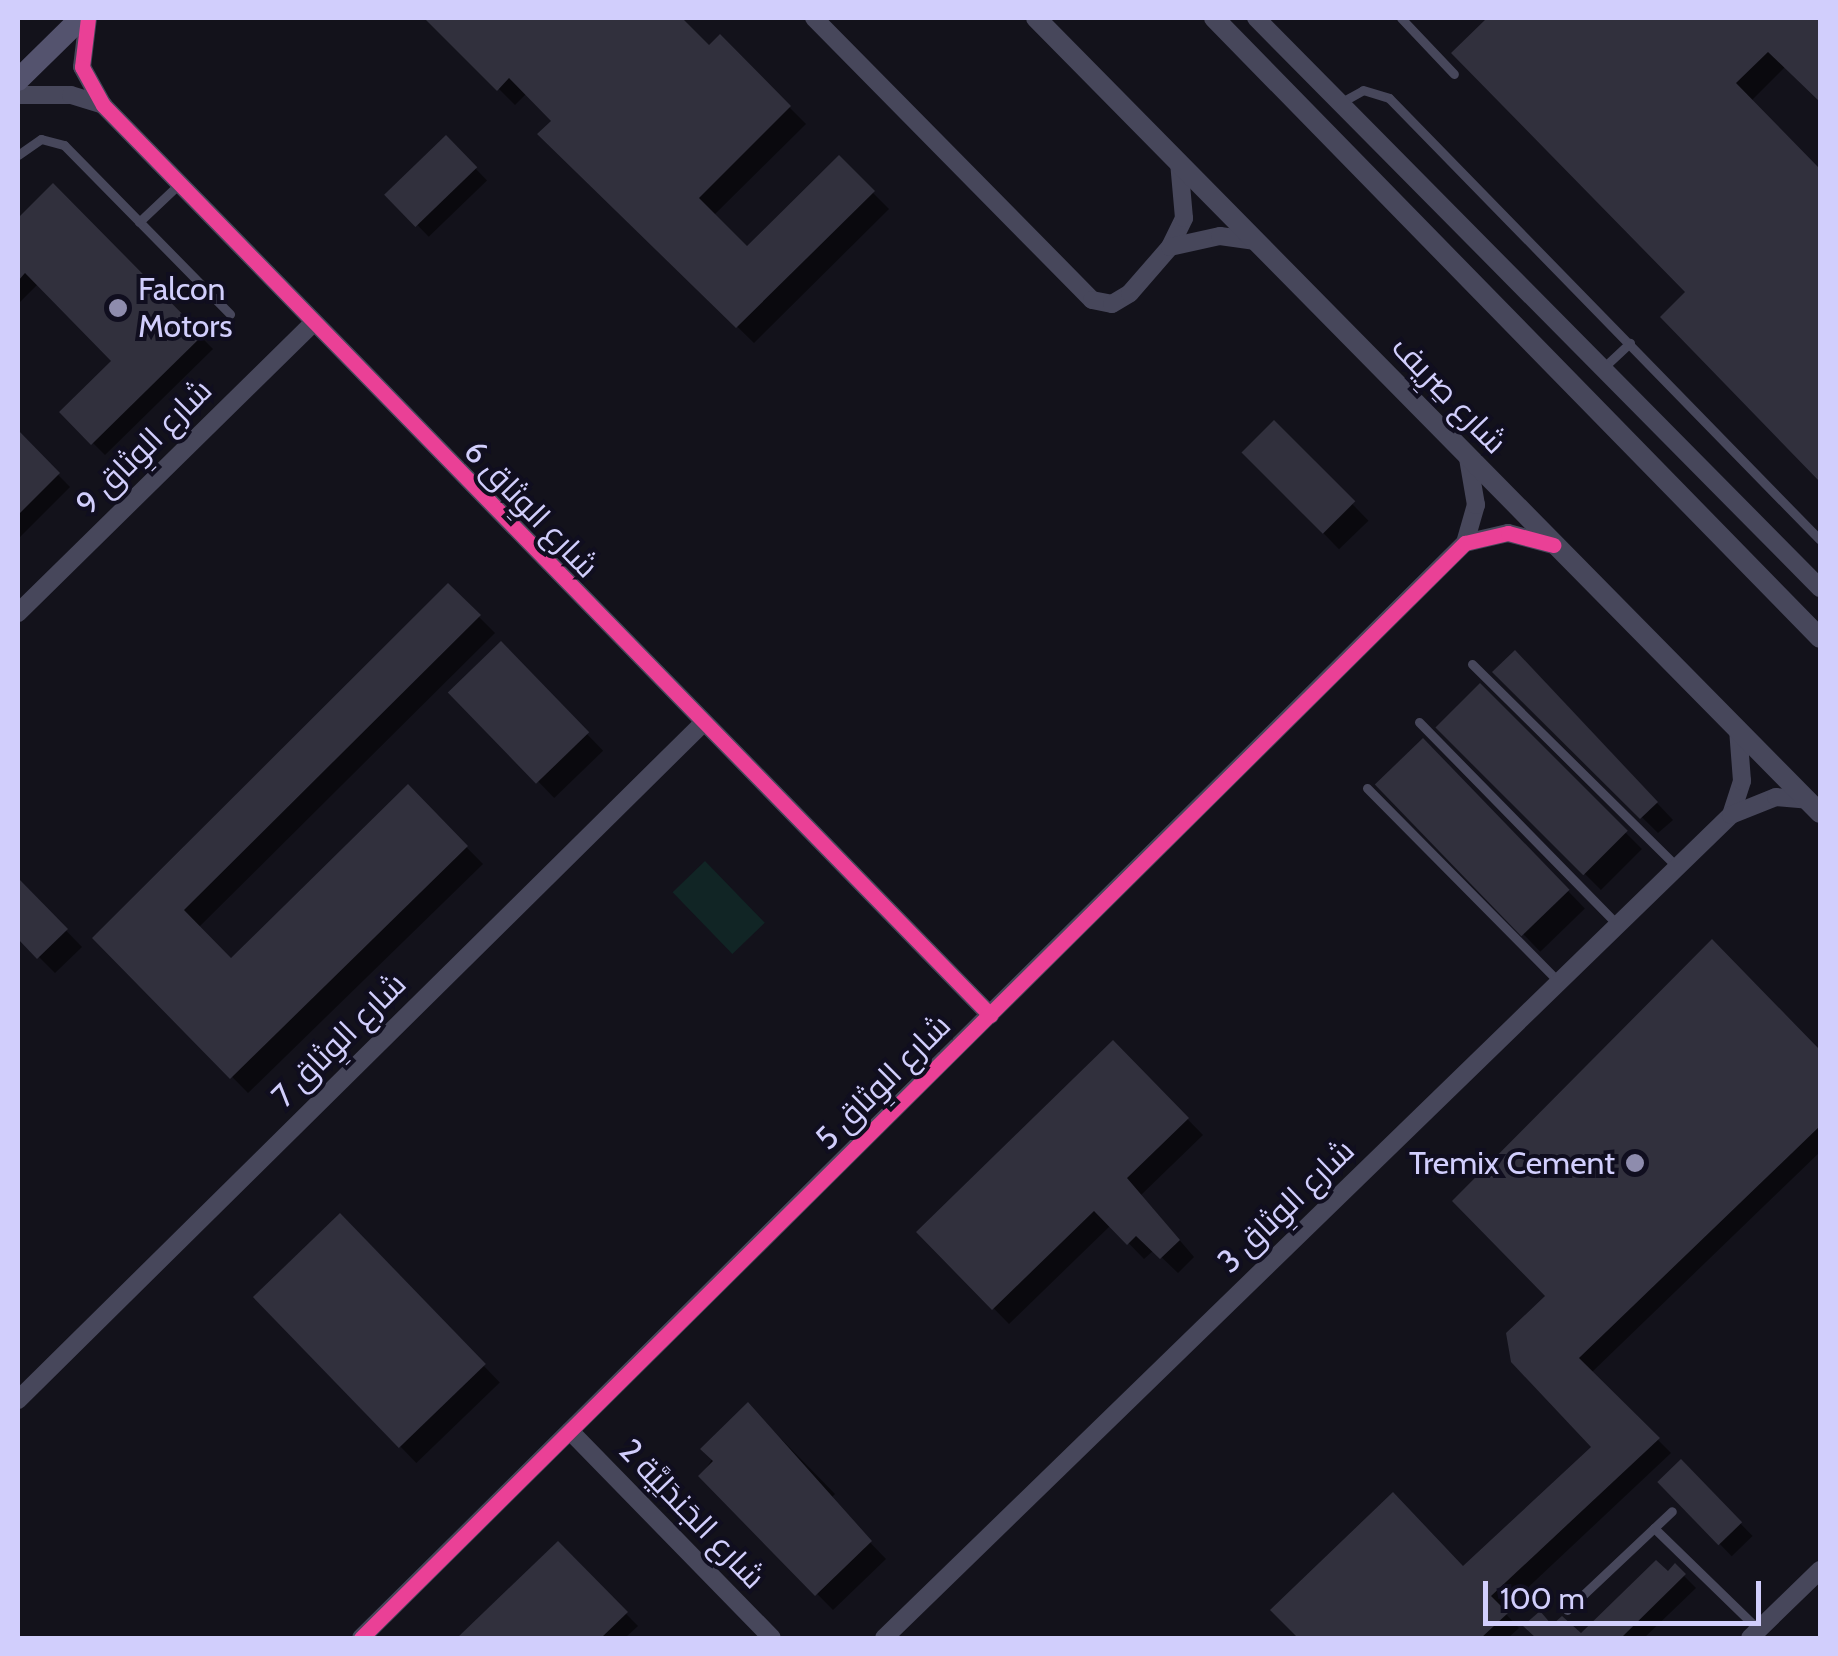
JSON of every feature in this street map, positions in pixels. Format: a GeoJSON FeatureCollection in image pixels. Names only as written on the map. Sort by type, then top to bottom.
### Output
{"type":"FeatureCollection","features":[{"type":"Feature","properties":{"kind":"main road"},"geometry":{"type":"LineString","coordinates":[[18,80],[84,18]]}},
{"type":"Feature","properties":{"kind":"street","name":"شارع الوِثاق 6"},"geometry":{"type":"LineString","coordinates":[[84,18],[82,67],[102,105],[990,1015]]}},
{"type":"Feature","properties":{"kind":"street"},"geometry":{"type":"LineString","coordinates":[[814,18],[1092,300],[1112,304],[1130,293],[1170,246],[1184,218],[1179,162]]}},
{"type":"Feature","properties":{"kind":"street","name":"شارع صِرِيف"},"geometry":{"type":"LineString","coordinates":[[1036,18],[1814,806]]}},
{"type":"Feature","properties":{"kind":"street"},"geometry":{"type":"LineString","coordinates":[[1214,18],[1820,638]]}},
{"type":"Feature","properties":{"kind":"street"},"geometry":{"type":"LineString","coordinates":[[1256,18],[1820,588]]}},
{"type":"Feature","properties":{"kind":"street"},"geometry":{"type":"LineString","coordinates":[[18,95],[71,95],[102,105]]}},
{"type":"Feature","properties":{"kind":"street"},"geometry":{"type":"LineString","coordinates":[[1170,246],[1220,236],[1256,240]]}},
{"type":"Feature","properties":{"kind":"street","name":"شارع الوِثاق 9"},"geometry":{"type":"LineString","coordinates":[[18,613],[312,324]]}},
{"type":"Feature","properties":{"kind":"street"},"geometry":{"type":"LineString","coordinates":[[1468,458],[1476,505],[1466,544],[1508,533],[1553,544]]}},
{"type":"Feature","properties":{"kind":"street","name":"شارع الوِثاق 5"},"geometry":{"type":"LineString","coordinates":[[361,1638],[1466,544]]}},
{"type":"Feature","properties":{"kind":"street","name":"شارع الوِثاق 7"},"geometry":{"type":"LineString","coordinates":[[18,1400],[702,724]]}},
{"type":"Feature","properties":{"kind":"street"},"geometry":{"type":"LineString","coordinates":[[1731,816],[1744,763],[1737,727]]}},
{"type":"Feature","properties":{"kind":"street","name":"شارع الوِثاق 3"},"geometry":{"type":"LineString","coordinates":[[884,1638],[1731,816],[1776,798],[1814,806]]}},
{"type":"Feature","properties":{"kind":"street","name":"شارع الجَندَلِيَّة 2"},"geometry":{"type":"LineString","coordinates":[[570,1431],[772,1638]]}},
{"type":"Feature","properties":{"kind":"street"},"geometry":{"type":"LineString","coordinates":[[1755,1634],[1820,1570]]}},
{"type":"Feature","properties":{"kind":"lane"},"geometry":{"type":"LineString","coordinates":[[1402,18],[1454,74]]}},
{"type":"Feature","properties":{"kind":"lane"},"geometry":{"type":"LineString","coordinates":[[1339,104],[1363,90],[1389,98],[1820,540]]}},
{"type":"Feature","properties":{"kind":"lane"},"geometry":{"type":"LineString","coordinates":[[18,156],[33,142],[58,140],[230,314]]}},
{"type":"Feature","properties":{"kind":"lane"},"geometry":{"type":"LineString","coordinates":[[139,222],[179,184]]}},
{"type":"Feature","properties":{"kind":"lane"},"geometry":{"type":"LineString","coordinates":[[1602,368],[1630,343]]}},
{"type":"Feature","properties":{"kind":"lane"},"geometry":{"type":"LineString","coordinates":[[1472,664],[1678,867]]}},
{"type":"Feature","properties":{"kind":"lane"},"geometry":{"type":"LineString","coordinates":[[1419,722],[1618,926]]}},
{"type":"Feature","properties":{"kind":"lane"},"geometry":{"type":"LineString","coordinates":[[1366,788],[1559,982]]}},
{"type":"Feature","properties":{"kind":"lane"},"geometry":{"type":"LineString","coordinates":[[1566,1610],[1672,1510]]}},
{"type":"Feature","properties":{"kind":"lane"},"geometry":{"type":"LineString","coordinates":[[1654,1528],[1755,1634]]}},
{"type":"Feature","properties":{"kind":"green space"},"geometry":{"type":"Polygon","coordinates":[[[705,861],[765,923],[732,954],[673,892],[705,861]]]}},
{"type":"Feature","properties":{"kind":"building"},"geometry":{"type":"Polygon","coordinates":[[[424,18],[682,18],[709,45],[720,34],[791,106],[699,198],[747,246],[839,155],[875,191],[736,328],[537,134],[551,121],[509,78],[497,91],[424,18]]]}},
{"type":"Feature","properties":{"kind":"building"},"geometry":{"type":"Polygon","coordinates":[[[1487,18],[1820,18],[1820,102],[1768,52],[1736,83],[1820,169],[1820,482],[1660,317],[1685,292],[1451,53],[1487,18]]]}},
{"type":"Feature","properties":{"kind":"building"},"geometry":{"type":"Polygon","coordinates":[[[446,135],[477,167],[415,227],[384,195],[446,135]]]}},
{"type":"Feature","properties":{"kind":"building","name":"Falcon Motors"},"geometry":{"type":"Polygon","coordinates":[[[53,183],[203,335],[91,445],[59,412],[111,361],[25,273],[18,281],[18,218],[53,183]]]}},
{"type":"Feature","properties":{"kind":"building"},"geometry":{"type":"Polygon","coordinates":[[[1274,420],[1355,501],[1323,534],[1241,453],[1274,420]]]}},
{"type":"Feature","properties":{"kind":"building"},"geometry":{"type":"Polygon","coordinates":[[[18,430],[60,473],[18,515],[18,430]]]}},
{"type":"Feature","properties":{"kind":"building"},"geometry":{"type":"Polygon","coordinates":[[[448,583],[481,615],[184,910],[231,958],[408,784],[468,846],[230,1079],[92,938],[448,583]]]}},
{"type":"Feature","properties":{"kind":"building"},"geometry":{"type":"Polygon","coordinates":[[[501,641],[589,732],[536,784],[448,692],[501,641]]]}},
{"type":"Feature","properties":{"kind":"building"},"geometry":{"type":"Polygon","coordinates":[[[1515,650],[1658,802],[1640,819],[1492,672],[1515,650]]]}},
{"type":"Feature","properties":{"kind":"building"},"geometry":{"type":"Polygon","coordinates":[[[1480,683],[1628,831],[1583,875],[1435,728],[1480,683]]]}},
{"type":"Feature","properties":{"kind":"building"},"geometry":{"type":"Polygon","coordinates":[[[1423,738],[1570,890],[1521,936],[1375,785],[1423,738]]]}},
{"type":"Feature","properties":{"kind":"building"},"geometry":{"type":"Polygon","coordinates":[[[18,878],[68,929],[37,959],[18,939],[18,878]]]}},
{"type":"Feature","properties":{"kind":"building","name":"Tremix Cement"},"geometry":{"type":"Polygon","coordinates":[[[1712,939],[1820,1050],[1820,1126],[1579,1358],[1660,1438],[1491,1596],[1508,1613],[1481,1638],[1298,1638],[1270,1610],[1393,1492],[1463,1566],[1591,1447],[1511,1362],[1506,1333],[1545,1296],[1452,1201],[1712,939]]]}},
{"type":"Feature","properties":{"kind":"building"},"geometry":{"type":"Polygon","coordinates":[[[1113,1040],[1189,1118],[1127,1178],[1180,1240],[1160,1259],[1136,1236],[1127,1245],[1094,1211],[992,1310],[916,1232],[1113,1040]]]}},
{"type":"Feature","properties":{"kind":"building"},"geometry":{"type":"Polygon","coordinates":[[[340,1213],[486,1364],[399,1448],[253,1297],[340,1213]]]}},
{"type":"Feature","properties":{"kind":"building"},"geometry":{"type":"Polygon","coordinates":[[[748,1402],[872,1541],[815,1596],[698,1476],[713,1461],[700,1449],[748,1402]]]}},
{"type":"Feature","properties":{"kind":"building"},"geometry":{"type":"Polygon","coordinates":[[[1681,1459],[1742,1522],[1718,1545],[1657,1482],[1681,1459]]]}},
{"type":"Feature","properties":{"kind":"building"},"geometry":{"type":"Polygon","coordinates":[[[558,1541],[628,1612],[601,1638],[457,1638],[558,1541]]]}},
{"type":"Feature","properties":{"kind":"building"},"geometry":{"type":"Polygon","coordinates":[[[1656,1560],[1668,1571],[1675,1563],[1686,1574],[1621,1638],[1536,1638],[1523,1626],[1540,1611],[1552,1625],[1562,1616],[1581,1633],[1656,1560]]]}},
{"type":"Feature","properties":{"kind":"cycle path"},"geometry":{"type":"LineString","coordinates":[[88,18],[82,67],[103,105],[990,1015]]}},
{"type":"Feature","properties":{"kind":"cycle path"},"geometry":{"type":"LineString","coordinates":[[361,1638],[1465,543],[1508,533],[1553,545]]}},
{"type":"Feature","properties":{"kind":"place","name":"Falcon Motors"},"geometry":{"type":"Point","coordinates":[118,308]}},
{"type":"Feature","properties":{"kind":"place","name":"Tremix Cement"},"geometry":{"type":"Point","coordinates":[1635,1163]}}]}
